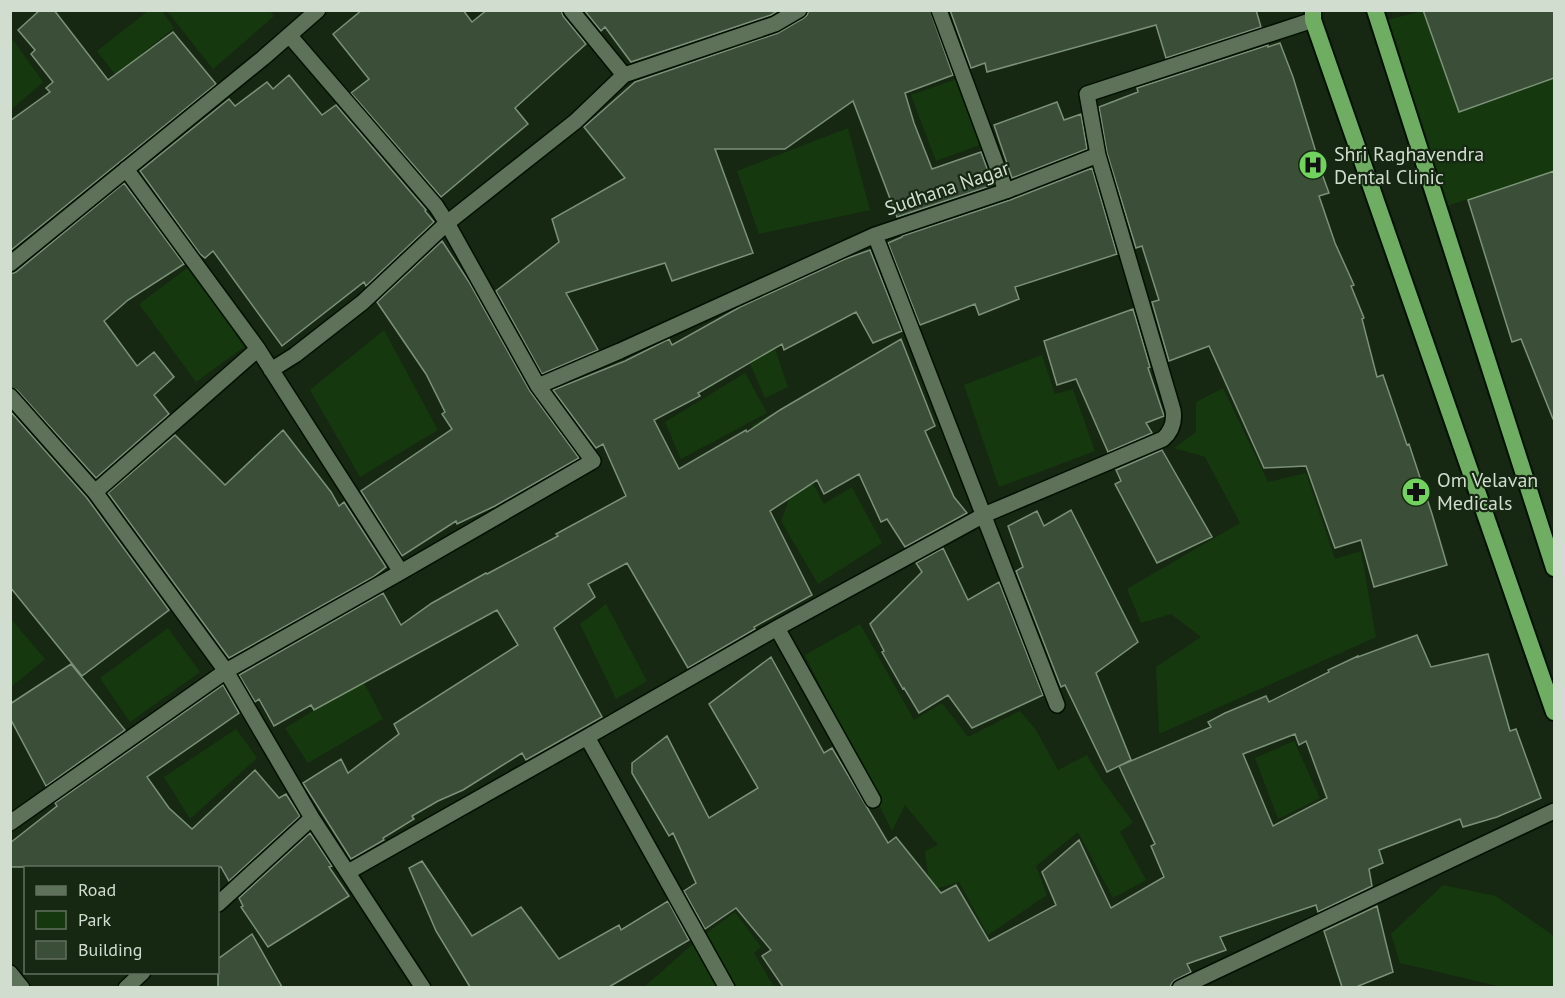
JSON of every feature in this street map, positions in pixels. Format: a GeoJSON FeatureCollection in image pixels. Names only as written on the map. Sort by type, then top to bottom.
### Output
{"type":"FeatureCollection","features":[{"type":"Feature","properties":{"kind":"highway"},"geometry":{"type":"LineString","coordinates":[[1376,11],[1554,568]]}},
{"type":"Feature","properties":{"kind":"highway"},"geometry":{"type":"LineString","coordinates":[[1313,15],[1554,712]]}},
{"type":"Feature","properties":{"kind":"street"},"geometry":{"type":"LineString","coordinates":[[10,264],[318,10]]}},
{"type":"Feature","properties":{"kind":"street"},"geometry":{"type":"LineString","coordinates":[[571,10],[624,75]]}},
{"type":"Feature","properties":{"kind":"street"},"geometry":{"type":"LineString","coordinates":[[271,370],[295,355],[363,302],[447,223],[576,121],[624,75],[775,24],[799,10]]}},
{"type":"Feature","properties":{"kind":"street"},"geometry":{"type":"LineString","coordinates":[[939,10],[1006,191]]}},
{"type":"Feature","properties":{"kind":"street"},"geometry":{"type":"LineString","coordinates":[[348,872],[777,628],[984,515],[1163,439],[1173,426],[1173,410],[1098,155],[1087,94],[1313,15]]}},
{"type":"Feature","properties":{"kind":"street"},"geometry":{"type":"LineString","coordinates":[[13,816],[226,671],[401,573],[593,461],[538,386],[436,206],[290,35]]}},
{"type":"Feature","properties":{"kind":"street","name":"Sudhana Nagar"},"geometry":{"type":"LineString","coordinates":[[538,386],[875,235],[1006,191],[1098,155]]}},
{"type":"Feature","properties":{"kind":"street"},"geometry":{"type":"LineString","coordinates":[[126,169],[258,349],[401,573]]}},
{"type":"Feature","properties":{"kind":"street"},"geometry":{"type":"LineString","coordinates":[[875,235],[1057,705]]}},
{"type":"Feature","properties":{"kind":"street"},"geometry":{"type":"LineString","coordinates":[[95,492],[258,349]]}},
{"type":"Feature","properties":{"kind":"street"},"geometry":{"type":"LineString","coordinates":[[10,396],[95,492],[226,671],[312,818],[423,987]]}},
{"type":"Feature","properties":{"kind":"street"},"geometry":{"type":"LineString","coordinates":[[777,628],[873,800]]}},
{"type":"Feature","properties":{"kind":"street"},"geometry":{"type":"LineString","coordinates":[[587,737],[727,987]]}},
{"type":"Feature","properties":{"kind":"street"},"geometry":{"type":"LineString","coordinates":[[1180,987],[1554,811]]}},
{"type":"Feature","properties":{"kind":"street"},"geometry":{"type":"LineString","coordinates":[[219,903],[312,818]]}},
{"type":"Feature","properties":{"kind":"street"},"geometry":{"type":"LineString","coordinates":[[10,973],[22,987]]}},
{"type":"Feature","properties":{"kind":"street"},"geometry":{"type":"LineString","coordinates":[[126,987],[141,974]]}},
{"type":"Feature","properties":{"kind":"green space"},"geometry":{"type":"Polygon","coordinates":[[[148,11],[162,11],[174,28],[141,54],[176,99],[149,118],[97,51],[148,11]]]}},
{"type":"Feature","properties":{"kind":"green space"},"geometry":{"type":"Polygon","coordinates":[[[167,11],[270,11],[274,16],[213,69],[167,11]]]}},
{"type":"Feature","properties":{"kind":"green space"},"geometry":{"type":"Polygon","coordinates":[[[1423,11],[1459,111],[1554,78],[1554,171],[1447,206],[1379,22],[1423,11]]]}},
{"type":"Feature","properties":{"kind":"green space"},"geometry":{"type":"Polygon","coordinates":[[[11,37],[43,82],[10,110],[11,37]]]}},
{"type":"Feature","properties":{"kind":"green space"},"geometry":{"type":"Polygon","coordinates":[[[957,79],[982,144],[936,161],[911,95],[957,79]]]}},
{"type":"Feature","properties":{"kind":"green space"},"geometry":{"type":"Polygon","coordinates":[[[848,128],[870,210],[759,234],[737,171],[848,128]]]}},
{"type":"Feature","properties":{"kind":"green space"},"geometry":{"type":"Polygon","coordinates":[[[190,266],[244,347],[196,382],[139,304],[190,266]]]}},
{"type":"Feature","properties":{"kind":"green space"},"geometry":{"type":"Polygon","coordinates":[[[757,297],[788,387],[765,398],[728,313],[757,297]]]}},
{"type":"Feature","properties":{"kind":"green space"},"geometry":{"type":"Polygon","coordinates":[[[384,330],[438,430],[360,477],[310,390],[384,330]]]}},
{"type":"Feature","properties":{"kind":"green space"},"geometry":{"type":"Polygon","coordinates":[[[1042,355],[1055,394],[1073,389],[1095,451],[999,487],[964,385],[1042,355]]]}},
{"type":"Feature","properties":{"kind":"green space"},"geometry":{"type":"Polygon","coordinates":[[[745,373],[767,413],[681,459],[665,422],[745,373]]]}},
{"type":"Feature","properties":{"kind":"green space"},"geometry":{"type":"Polygon","coordinates":[[[1223,388],[1268,482],[1306,473],[1335,559],[1361,551],[1376,637],[1159,734],[1156,667],[1201,637],[1171,614],[1141,623],[1127,589],[1240,523],[1205,457],[1174,448],[1196,432],[1196,402],[1223,388]]]}},
{"type":"Feature","properties":{"kind":"green space"},"geometry":{"type":"Polygon","coordinates":[[[774,413],[824,504],[852,487],[882,543],[818,584],[781,521],[791,494],[752,425],[774,413]]]}},
{"type":"Feature","properties":{"kind":"green space"},"geometry":{"type":"Polygon","coordinates":[[[606,604],[647,681],[616,699],[580,624],[606,604]]]}},
{"type":"Feature","properties":{"kind":"green space"},"geometry":{"type":"Polygon","coordinates":[[[10,618],[45,659],[11,687],[10,687],[10,618]]]}},
{"type":"Feature","properties":{"kind":"green space"},"geometry":{"type":"Polygon","coordinates":[[[860,624],[914,720],[942,703],[968,737],[1020,711],[1036,730],[1058,770],[1087,755],[1133,822],[1120,832],[1146,880],[1113,898],[1078,832],[1036,866],[1047,895],[988,935],[959,882],[938,888],[929,883],[925,851],[938,845],[905,805],[892,831],[805,655],[860,624]]]}},
{"type":"Feature","properties":{"kind":"green space"},"geometry":{"type":"Polygon","coordinates":[[[168,628],[200,672],[130,722],[100,678],[168,628]]]}},
{"type":"Feature","properties":{"kind":"green space"},"geometry":{"type":"Polygon","coordinates":[[[363,681],[383,719],[308,763],[285,728],[363,681]]]}},
{"type":"Feature","properties":{"kind":"green space"},"geometry":{"type":"Polygon","coordinates":[[[236,729],[257,758],[190,819],[164,777],[236,729]]]}},
{"type":"Feature","properties":{"kind":"green space"},"geometry":{"type":"Polygon","coordinates":[[[1294,741],[1320,798],[1278,819],[1255,758],[1294,741]]]}},
{"type":"Feature","properties":{"kind":"green space"},"geometry":{"type":"Polygon","coordinates":[[[1443,885],[1496,896],[1554,936],[1554,987],[1502,987],[1400,963],[1391,934],[1443,885]]]}},
{"type":"Feature","properties":{"kind":"green space"},"geometry":{"type":"Polygon","coordinates":[[[735,912],[761,947],[754,953],[774,987],[735,987],[704,935],[735,912]]]}},
{"type":"Feature","properties":{"kind":"green space"},"geometry":{"type":"Polygon","coordinates":[[[694,943],[722,988],[643,988],[694,943]]]}},
{"type":"Feature","properties":{"kind":"building"},"geometry":{"type":"Polygon","coordinates":[[[40,10],[54,10],[108,80],[173,32],[216,84],[10,251],[10,121],[50,92],[46,88],[53,82],[31,54],[35,50],[18,30],[40,10]]]}},
{"type":"Feature","properties":{"kind":"building"},"geometry":{"type":"Polygon","coordinates":[[[362,10],[463,10],[472,22],[487,10],[561,10],[563,16],[586,44],[515,108],[528,124],[441,197],[351,93],[369,79],[333,34],[362,10]]]}},
{"type":"Feature","properties":{"kind":"building"},"geometry":{"type":"Polygon","coordinates":[[[584,10],[779,10],[771,15],[631,62],[605,27],[601,31],[584,10]]]}},
{"type":"Feature","properties":{"kind":"building"},"geometry":{"type":"Polygon","coordinates":[[[809,10],[930,10],[953,75],[905,93],[914,123],[932,169],[981,152],[993,185],[897,217],[853,101],[785,149],[715,149],[753,253],[672,281],[665,263],[566,293],[598,350],[542,374],[496,291],[559,242],[552,219],[625,178],[584,127],[635,82],[778,33],[804,18],[809,10]]]}},
{"type":"Feature","properties":{"kind":"building"},"geometry":{"type":"Polygon","coordinates":[[[950,10],[1256,10],[1261,27],[1166,58],[1156,25],[987,72],[985,63],[971,68],[950,10]]]}},
{"type":"Feature","properties":{"kind":"building"},"geometry":{"type":"Polygon","coordinates":[[[1423,10],[1554,10],[1554,78],[1459,112],[1423,10]]]}},
{"type":"Feature","properties":{"kind":"building"},"geometry":{"type":"Polygon","coordinates":[[[1280,43],[1329,193],[1319,196],[1335,243],[1354,285],[1351,286],[1364,318],[1362,319],[1377,377],[1383,375],[1407,445],[1409,444],[1447,565],[1374,587],[1361,540],[1335,548],[1306,466],[1264,468],[1209,346],[1169,361],[1152,302],[1159,300],[1142,246],[1136,248],[1107,153],[1099,107],[1138,92],[1137,88],[1280,43]]]}},
{"type":"Feature","properties":{"kind":"building"},"geometry":{"type":"Polygon","coordinates":[[[289,75],[322,115],[336,105],[434,222],[366,286],[364,282],[282,346],[213,251],[205,258],[200,254],[140,171],[229,99],[235,106],[267,82],[273,89],[289,75]]]}},
{"type":"Feature","properties":{"kind":"building"},"geometry":{"type":"Polygon","coordinates":[[[1057,102],[1064,120],[1081,114],[1087,149],[1012,178],[994,125],[1057,102]]]}},
{"type":"Feature","properties":{"kind":"building"},"geometry":{"type":"Polygon","coordinates":[[[1092,168],[1117,254],[1015,287],[1019,299],[979,315],[975,304],[920,325],[888,243],[1092,168]]]}},
{"type":"Feature","properties":{"kind":"building"},"geometry":{"type":"Polygon","coordinates":[[[1554,171],[1553,419],[1521,339],[1512,342],[1468,200],[1554,171]]]}},
{"type":"Feature","properties":{"kind":"building"},"geometry":{"type":"Polygon","coordinates":[[[124,183],[184,264],[128,300],[104,321],[137,366],[154,352],[174,377],[154,395],[169,414],[96,478],[17,390],[10,387],[10,274],[16,272],[124,183]]]}},
{"type":"Feature","properties":{"kind":"building"},"geometry":{"type":"Polygon","coordinates":[[[442,241],[469,282],[530,391],[579,458],[495,506],[457,524],[456,521],[402,556],[361,491],[452,429],[442,414],[445,412],[426,374],[377,302],[442,241]]]}},
{"type":"Feature","properties":{"kind":"building"},"geometry":{"type":"Polygon","coordinates":[[[870,250],[902,331],[873,343],[856,312],[784,350],[782,344],[698,393],[700,396],[654,420],[679,469],[746,430],[747,432],[901,339],[935,426],[925,431],[954,497],[967,513],[905,547],[887,519],[881,522],[859,474],[824,494],[817,480],[770,511],[812,595],[754,627],[755,629],[688,668],[627,563],[588,584],[595,597],[554,628],[602,717],[526,760],[522,753],[463,790],[412,816],[414,819],[351,859],[303,783],[341,759],[348,773],[399,734],[394,724],[518,645],[497,610],[314,710],[311,705],[274,726],[259,699],[255,702],[239,675],[383,593],[401,625],[432,603],[558,536],[556,534],[626,496],[603,444],[596,448],[553,390],[625,361],[669,339],[672,345],[740,307],[870,250]]]}},
{"type":"Feature","properties":{"kind":"building"},"geometry":{"type":"Polygon","coordinates":[[[1133,309],[1150,367],[1148,368],[1164,416],[1146,423],[1152,433],[1108,452],[1076,379],[1057,385],[1044,341],[1133,309]]]}},
{"type":"Feature","properties":{"kind":"building"},"geometry":{"type":"Polygon","coordinates":[[[10,411],[87,498],[169,610],[82,676],[10,587],[10,411]]]}},
{"type":"Feature","properties":{"kind":"building"},"geometry":{"type":"Polygon","coordinates":[[[283,430],[331,492],[339,506],[344,502],[386,567],[373,577],[229,658],[108,493],[175,435],[225,485],[283,430]]]}},
{"type":"Feature","properties":{"kind":"building"},"geometry":{"type":"Polygon","coordinates":[[[1162,450],[1212,537],[1157,563],[1115,484],[1121,481],[1116,470],[1162,450]]]}},
{"type":"Feature","properties":{"kind":"building"},"geometry":{"type":"Polygon","coordinates":[[[1071,510],[1138,642],[1096,673],[1131,760],[1107,772],[1065,685],[1061,687],[1016,571],[1023,567],[1008,526],[1037,511],[1044,526],[1071,510]]]}},
{"type":"Feature","properties":{"kind":"building"},"geometry":{"type":"Polygon","coordinates":[[[943,548],[968,600],[999,582],[1043,695],[972,728],[948,695],[919,713],[882,652],[884,651],[870,624],[922,572],[916,563],[943,548]]]}},
{"type":"Feature","properties":{"kind":"building"},"geometry":{"type":"Polygon","coordinates":[[[1417,635],[1431,667],[1488,654],[1510,731],[1516,729],[1541,798],[1497,817],[1463,827],[1460,819],[1379,850],[1383,863],[1369,869],[1372,886],[1318,912],[1316,905],[1220,937],[1226,950],[1187,964],[1191,972],[1175,980],[1170,987],[783,987],[762,956],[771,950],[736,908],[705,929],[684,891],[696,883],[673,833],[669,836],[632,773],[632,763],[667,736],[709,818],[758,788],[709,704],[771,657],[824,753],[832,748],[888,843],[896,837],[941,893],[956,885],[989,941],[1056,905],[1042,872],[1079,840],[1111,908],[1164,877],[1151,846],[1155,844],[1119,766],[1211,727],[1208,722],[1225,713],[1266,696],[1269,702],[1329,672],[1328,670],[1417,635]],[[1295,734],[1243,754],[1273,826],[1327,798],[1306,741],[1299,745],[1295,734]]]}},
{"type":"Feature","properties":{"kind":"building"},"geometry":{"type":"Polygon","coordinates":[[[71,664],[125,730],[46,786],[10,718],[10,704],[71,664]]]}},
{"type":"Feature","properties":{"kind":"building"},"geometry":{"type":"Polygon","coordinates":[[[223,685],[239,713],[147,777],[169,808],[192,829],[255,770],[279,798],[286,794],[300,816],[229,881],[219,866],[10,867],[10,843],[57,806],[55,803],[223,685]]]}},
{"type":"Feature","properties":{"kind":"building"},"geometry":{"type":"Polygon","coordinates":[[[310,833],[349,896],[268,947],[241,907],[243,906],[239,898],[310,833]]]}},
{"type":"Feature","properties":{"kind":"building"},"geometry":{"type":"Polygon","coordinates":[[[422,861],[472,936],[521,907],[559,959],[619,925],[621,930],[668,901],[689,940],[609,987],[470,987],[436,931],[409,868],[422,861]]]}},
{"type":"Feature","properties":{"kind":"building"},"geometry":{"type":"Polygon","coordinates":[[[1377,906],[1393,972],[1356,987],[1342,987],[1324,931],[1377,906]]]}},
{"type":"Feature","properties":{"kind":"building"},"geometry":{"type":"Polygon","coordinates":[[[252,934],[282,987],[218,987],[219,958],[252,934]]]}},
{"type":"Feature","properties":{"kind":"place","name":"Shri Raghavendra Dental Clinic"},"geometry":{"type":"Point","coordinates":[1313,165]}},
{"type":"Feature","properties":{"kind":"place","name":"Om Velavan Medicals"},"geometry":{"type":"Point","coordinates":[1416,492]}}]}
